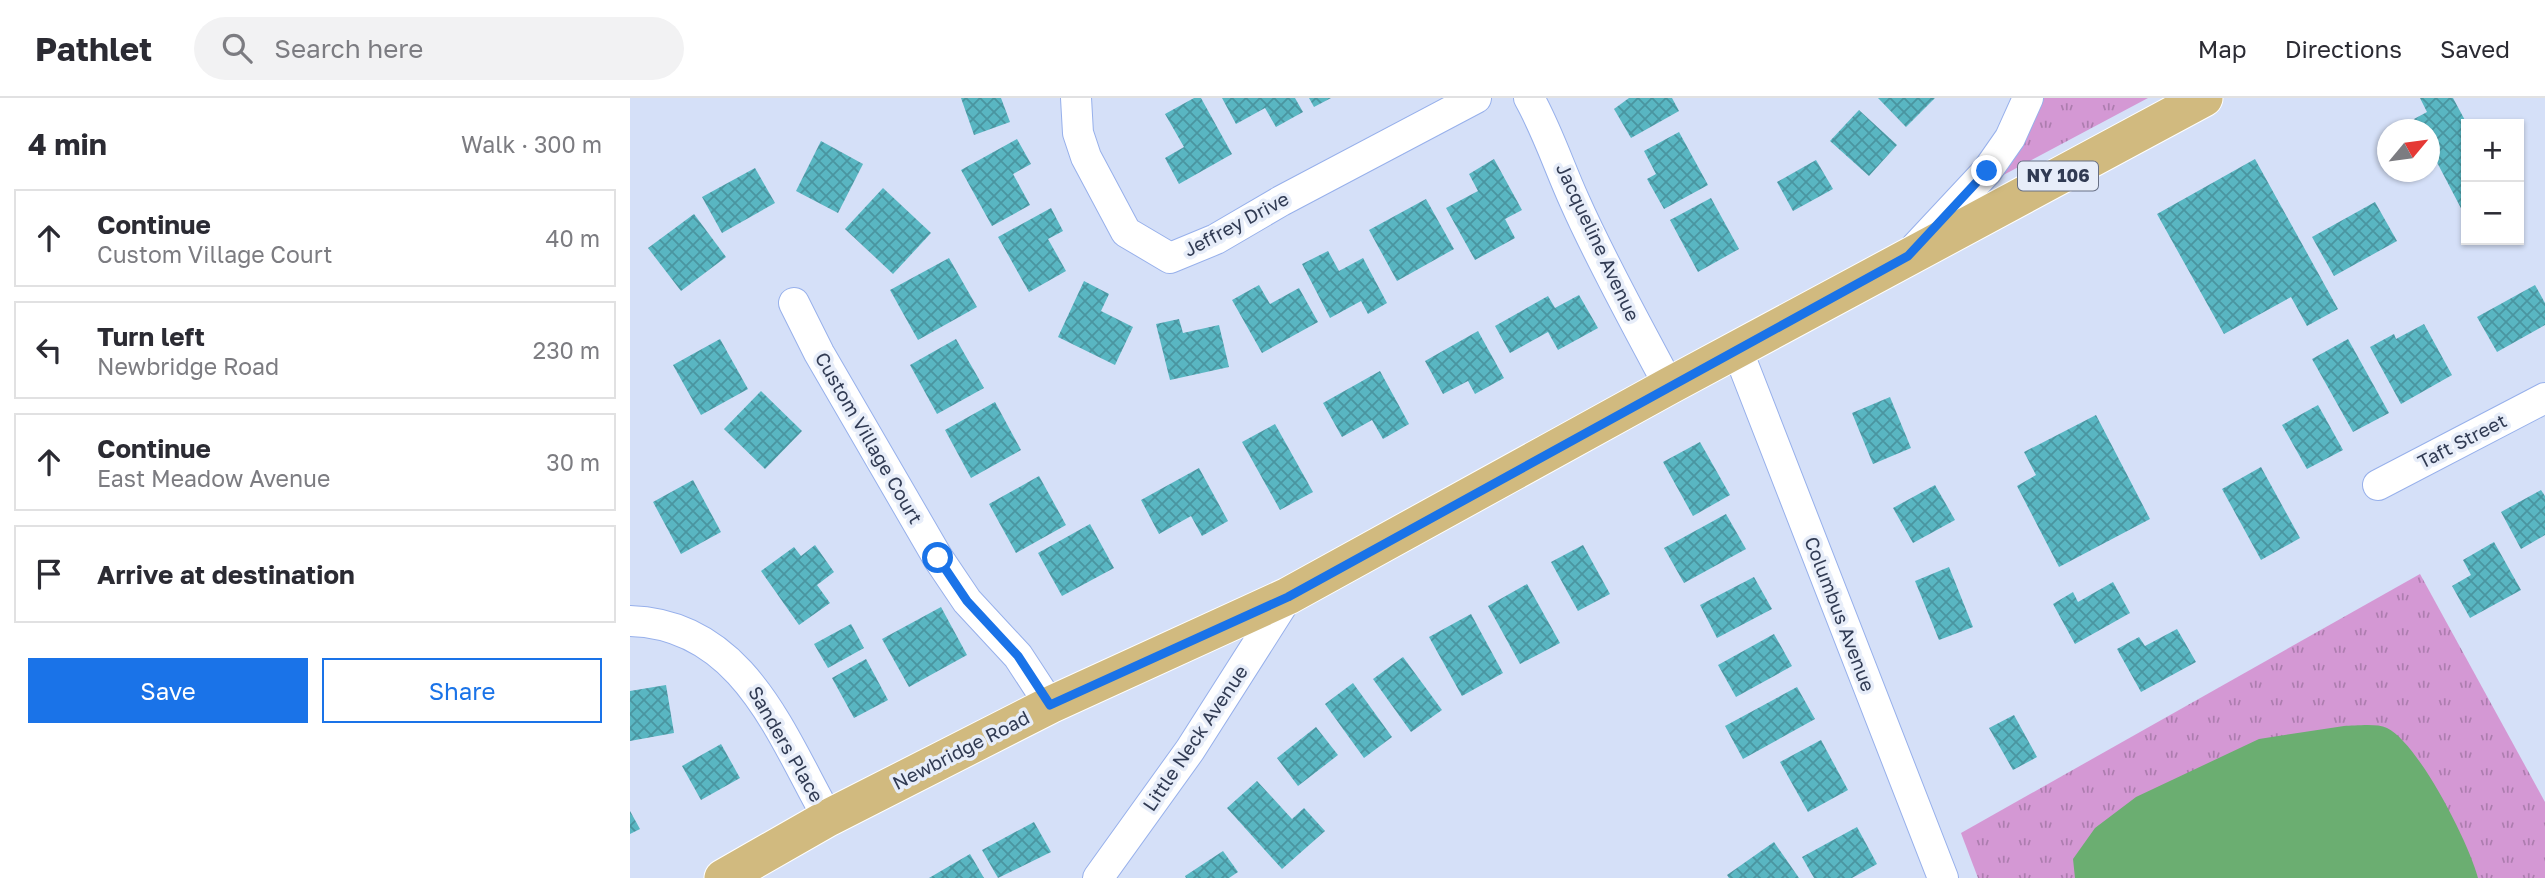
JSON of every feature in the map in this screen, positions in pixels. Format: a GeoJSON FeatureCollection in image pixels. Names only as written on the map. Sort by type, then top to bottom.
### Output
{"type":"FeatureCollection","features":[{"type":"Feature","properties":{"kind":"main road","name":"Newbridge Road"},"geometry":{"type":"LineString","coordinates":[[723,878],[828,818],[1050,705],[1288,597],[1908,256],[2162,108],[2204,98]]}},
{"type":"Feature","properties":{"kind":"street","name":"Jeffrey Drive"},"geometry":{"type":"LineString","coordinates":[[1076,98],[1078,132],[1086,158],[1126,232],[1170,258],[1216,239],[1281,201],[1476,98]]}},
{"type":"Feature","properties":{"kind":"street","name":"Jacqueline Avenue"},"geometry":{"type":"LineString","coordinates":[[1529,98],[1548,133],[1574,201],[1669,386]]}},
{"type":"Feature","properties":{"kind":"street"},"geometry":{"type":"LineString","coordinates":[[1908,256],[1987,171],[2010,138],[2028,98]]}},
{"type":"Feature","properties":{"kind":"street","name":"Custom Village Court"},"geometry":{"type":"LineString","coordinates":[[794,303],[819,353],[938,558],[967,601],[1018,656],[1050,705]]}},
{"type":"Feature","properties":{"kind":"street","name":"Columbus Avenue"},"geometry":{"type":"LineString","coordinates":[[1737,349],[1943,878]]}},
{"type":"Feature","properties":{"kind":"street","name":"Taft Street"},"geometry":{"type":"LineString","coordinates":[[2378,485],[2545,398]]}},
{"type":"Feature","properties":{"kind":"street","name":"Little Neck Avenue"},"geometry":{"type":"LineString","coordinates":[[1098,878],[1190,750],[1288,597]]}},
{"type":"Feature","properties":{"kind":"street","name":"Sanders Place"},"geometry":{"type":"LineString","coordinates":[[630,621],[671,628],[702,640],[738,667],[755,687],[828,818]]}},
{"type":"Feature","properties":{"kind":"green space"},"geometry":{"type":"Polygon","coordinates":[[[2033,98],[2148,98],[1977,189],[2033,98]]]}},
{"type":"Feature","properties":{"kind":"green space"},"geometry":{"type":"Polygon","coordinates":[[[2420,574],[2545,802],[2545,878],[1978,878],[1961,833],[2420,574]]]}},
{"type":"Feature","properties":{"kind":"shaded area"},"geometry":{"type":"Polygon","coordinates":[[[2344,726],[2382,726],[2400,738],[2427,773],[2454,819],[2478,878],[2075,878],[2073,859],[2095,828],[2136,797],[2259,739],[2344,726]]]}},
{"type":"Feature","properties":{"kind":"building"},"geometry":{"type":"Polygon","coordinates":[[[961,98],[1001,98],[1010,122],[974,135],[961,98]]]}},
{"type":"Feature","properties":{"kind":"building"},"geometry":{"type":"Polygon","coordinates":[[[1194,98],[1201,98],[1232,154],[1179,184],[1165,158],[1184,147],[1165,114],[1194,98]]]}},
{"type":"Feature","properties":{"kind":"building"},"geometry":{"type":"Polygon","coordinates":[[[1222,98],[1295,98],[1303,112],[1276,127],[1265,108],[1236,124],[1222,98]]]}},
{"type":"Feature","properties":{"kind":"building"},"geometry":{"type":"Polygon","coordinates":[[[1309,98],[1331,98],[1314,107],[1309,98]]]}},
{"type":"Feature","properties":{"kind":"building"},"geometry":{"type":"Polygon","coordinates":[[[1629,98],[1672,98],[1679,111],[1631,138],[1614,109],[1629,98]]]}},
{"type":"Feature","properties":{"kind":"building"},"geometry":{"type":"Polygon","coordinates":[[[1878,98],[1935,98],[1906,127],[1878,98]]]}},
{"type":"Feature","properties":{"kind":"building"},"geometry":{"type":"Polygon","coordinates":[[[2420,98],[2453,98],[2464,119],[2461,119],[2461,208],[2440,168],[2440,119],[2414,119],[2427,112],[2420,98]]]}},
{"type":"Feature","properties":{"kind":"building"},"geometry":{"type":"Polygon","coordinates":[[[1859,110],[1897,145],[1869,176],[1830,141],[1859,110]]]}},
{"type":"Feature","properties":{"kind":"building"},"geometry":{"type":"Polygon","coordinates":[[[1679,132],[1708,185],[1664,209],[1647,179],[1656,174],[1644,151],[1679,132]]]}},
{"type":"Feature","properties":{"kind":"building"},"geometry":{"type":"Polygon","coordinates":[[[1017,139],[1031,164],[1013,174],[1030,205],[992,226],[961,170],[1017,139]]]}},
{"type":"Feature","properties":{"kind":"building"},"geometry":{"type":"Polygon","coordinates":[[[821,141],[863,164],[838,213],[796,191],[821,141]]]}},
{"type":"Feature","properties":{"kind":"building"},"geometry":{"type":"Polygon","coordinates":[[[1494,159],[1522,210],[1505,219],[1515,238],[1475,260],[1446,208],[1478,191],[1469,174],[1494,159]]]}},
{"type":"Feature","properties":{"kind":"building"},"geometry":{"type":"Polygon","coordinates":[[[2255,159],[2338,309],[2307,326],[2291,297],[2224,334],[2157,214],[2255,159]]]}},
{"type":"Feature","properties":{"kind":"building"},"geometry":{"type":"Polygon","coordinates":[[[1816,160],[1833,189],[1793,211],[1777,182],[1816,160]]]}},
{"type":"Feature","properties":{"kind":"building"},"geometry":{"type":"Polygon","coordinates":[[[755,168],[775,203],[722,233],[702,197],[755,168]]]}},
{"type":"Feature","properties":{"kind":"building"},"geometry":{"type":"Polygon","coordinates":[[[883,188],[931,233],[893,274],[845,229],[883,188]]]}},
{"type":"Feature","properties":{"kind":"building"},"geometry":{"type":"Polygon","coordinates":[[[1711,198],[1739,249],[1698,272],[1670,220],[1711,198]]]}},
{"type":"Feature","properties":{"kind":"building"},"geometry":{"type":"Polygon","coordinates":[[[1426,199],[1454,249],[1397,281],[1369,230],[1426,199]]]}},
{"type":"Feature","properties":{"kind":"building"},"geometry":{"type":"Polygon","coordinates":[[[2375,202],[2397,241],[2334,276],[2312,237],[2375,202]]]}},
{"type":"Feature","properties":{"kind":"building"},"geometry":{"type":"Polygon","coordinates":[[[1051,208],[1063,231],[1048,239],[1066,271],[1029,292],[998,237],[1051,208]]]}},
{"type":"Feature","properties":{"kind":"building"},"geometry":{"type":"Polygon","coordinates":[[[694,214],[726,257],[681,291],[648,248],[694,214]]]}},
{"type":"Feature","properties":{"kind":"building"},"geometry":{"type":"Polygon","coordinates":[[[1328,251],[1339,271],[1363,258],[1387,303],[1368,314],[1361,301],[1330,318],[1302,264],[1328,251]]]}},
{"type":"Feature","properties":{"kind":"building"},"geometry":{"type":"Polygon","coordinates":[[[949,258],[977,307],[918,340],[890,290],[949,258]]]}},
{"type":"Feature","properties":{"kind":"building"},"geometry":{"type":"Polygon","coordinates":[[[1084,281],[1109,294],[1101,311],[1133,327],[1115,365],[1058,337],[1084,281]]]}},
{"type":"Feature","properties":{"kind":"building"},"geometry":{"type":"Polygon","coordinates":[[[1259,285],[1270,304],[1299,288],[1318,322],[1262,353],[1232,300],[1259,285]]]}},
{"type":"Feature","properties":{"kind":"building"},"geometry":{"type":"Polygon","coordinates":[[[2535,285],[2545,303],[2545,325],[2497,352],[2477,317],[2535,285]]]}},
{"type":"Feature","properties":{"kind":"building"},"geometry":{"type":"Polygon","coordinates":[[[1579,295],[1598,328],[1558,350],[1548,332],[1510,353],[1495,326],[1548,296],[1555,308],[1579,295]]]}},
{"type":"Feature","properties":{"kind":"building"},"geometry":{"type":"Polygon","coordinates":[[[1179,319],[1183,333],[1219,325],[1229,367],[1170,380],[1156,324],[1179,319]]]}},
{"type":"Feature","properties":{"kind":"building"},"geometry":{"type":"Polygon","coordinates":[[[2424,324],[2452,375],[2401,404],[2370,347],[2394,334],[2396,339],[2424,324]]]}},
{"type":"Feature","properties":{"kind":"building"},"geometry":{"type":"Polygon","coordinates":[[[1478,331],[1504,378],[1475,394],[1468,381],[1443,394],[1425,361],[1478,331]]]}},
{"type":"Feature","properties":{"kind":"building"},"geometry":{"type":"Polygon","coordinates":[[[720,339],[748,389],[701,415],[673,365],[720,339]]]}},
{"type":"Feature","properties":{"kind":"building"},"geometry":{"type":"Polygon","coordinates":[[[956,339],[984,388],[937,414],[910,365],[956,339]]]}},
{"type":"Feature","properties":{"kind":"building"},"geometry":{"type":"Polygon","coordinates":[[[2348,339],[2389,413],[2353,432],[2312,359],[2348,339]]]}},
{"type":"Feature","properties":{"kind":"building"},"geometry":{"type":"Polygon","coordinates":[[[1380,371],[1409,424],[1383,439],[1372,420],[1342,437],[1323,403],[1380,371]]]}},
{"type":"Feature","properties":{"kind":"building"},"geometry":{"type":"Polygon","coordinates":[[[761,391],[802,431],[765,469],[724,429],[761,391]]]}},
{"type":"Feature","properties":{"kind":"building"},"geometry":{"type":"Polygon","coordinates":[[[1890,397],[1911,448],[1873,464],[1852,413],[1890,397]]]}},
{"type":"Feature","properties":{"kind":"building"},"geometry":{"type":"Polygon","coordinates":[[[995,402],[1021,450],[971,478],[945,430],[995,402]]]}},
{"type":"Feature","properties":{"kind":"building"},"geometry":{"type":"Polygon","coordinates":[[[2318,405],[2343,450],[2307,469],[2282,425],[2318,405]]]}},
{"type":"Feature","properties":{"kind":"building"},"geometry":{"type":"Polygon","coordinates":[[[2096,415],[2150,519],[2059,567],[2017,486],[2036,475],[2024,452],[2096,415]]]}},
{"type":"Feature","properties":{"kind":"building"},"geometry":{"type":"Polygon","coordinates":[[[1275,424],[1313,492],[1280,510],[1242,442],[1275,424]]]}},
{"type":"Feature","properties":{"kind":"building"},"geometry":{"type":"Polygon","coordinates":[[[1700,442],[1730,495],[1693,516],[1663,462],[1700,442]]]}},
{"type":"Feature","properties":{"kind":"building"},"geometry":{"type":"Polygon","coordinates":[[[2261,467],[2300,538],[2261,560],[2222,489],[2261,467]]]}},
{"type":"Feature","properties":{"kind":"building"},"geometry":{"type":"Polygon","coordinates":[[[1199,468],[1228,521],[1202,536],[1191,516],[1159,534],[1141,500],[1199,468]]]}},
{"type":"Feature","properties":{"kind":"building"},"geometry":{"type":"Polygon","coordinates":[[[1039,476],[1066,525],[1016,553],[989,504],[1039,476]]]}},
{"type":"Feature","properties":{"kind":"building"},"geometry":{"type":"Polygon","coordinates":[[[693,480],[721,532],[681,554],[653,502],[693,480]]]}},
{"type":"Feature","properties":{"kind":"building"},"geometry":{"type":"Polygon","coordinates":[[[1935,485],[1955,520],[1913,543],[1893,508],[1935,485]]]}},
{"type":"Feature","properties":{"kind":"building"},"geometry":{"type":"Polygon","coordinates":[[[2541,490],[2545,496],[2545,535],[2521,549],[2501,512],[2541,490]]]}},
{"type":"Feature","properties":{"kind":"building"},"geometry":{"type":"Polygon","coordinates":[[[1726,514],[1746,549],[1684,583],[1664,548],[1726,514]]]}},
{"type":"Feature","properties":{"kind":"building"},"geometry":{"type":"Polygon","coordinates":[[[1090,524],[1114,568],[1062,596],[1038,553],[1090,524]]]}},
{"type":"Feature","properties":{"kind":"building"},"geometry":{"type":"Polygon","coordinates":[[[2494,542],[2521,590],[2470,618],[2452,586],[2471,575],[2463,560],[2494,542]]]}},
{"type":"Feature","properties":{"kind":"building"},"geometry":{"type":"Polygon","coordinates":[[[815,545],[834,572],[817,585],[830,603],[799,625],[761,571],[794,547],[801,556],[815,545]]]}},
{"type":"Feature","properties":{"kind":"building"},"geometry":{"type":"Polygon","coordinates":[[[1583,545],[1610,594],[1578,611],[1551,562],[1583,545]]]}},
{"type":"Feature","properties":{"kind":"building"},"geometry":{"type":"Polygon","coordinates":[[[1949,567],[1973,627],[1939,640],[1915,581],[1949,567]]]}},
{"type":"Feature","properties":{"kind":"building"},"geometry":{"type":"Polygon","coordinates":[[[1754,577],[1772,609],[1717,638],[1700,605],[1754,577]]]}},
{"type":"Feature","properties":{"kind":"building"},"geometry":{"type":"Polygon","coordinates":[[[2113,582],[2130,613],[2075,644],[2053,604],[2073,592],[2078,602],[2113,582]]]}},
{"type":"Feature","properties":{"kind":"building"},"geometry":{"type":"Polygon","coordinates":[[[1527,584],[1560,643],[1520,664],[1488,606],[1527,584]]]}},
{"type":"Feature","properties":{"kind":"building"},"geometry":{"type":"Polygon","coordinates":[[[941,607],[967,655],[909,687],[882,639],[941,607]]]}},
{"type":"Feature","properties":{"kind":"building"},"geometry":{"type":"Polygon","coordinates":[[[1471,614],[1503,673],[1462,696],[1429,637],[1471,614]]]}},
{"type":"Feature","properties":{"kind":"building"},"geometry":{"type":"Polygon","coordinates":[[[851,624],[864,648],[828,668],[814,644],[851,624]]]}},
{"type":"Feature","properties":{"kind":"building"},"geometry":{"type":"Polygon","coordinates":[[[2177,629],[2196,662],[2141,692],[2117,649],[2139,637],[2145,646],[2177,629]]]}},
{"type":"Feature","properties":{"kind":"building"},"geometry":{"type":"Polygon","coordinates":[[[1774,634],[1792,666],[1736,697],[1718,665],[1774,634]]]}},
{"type":"Feature","properties":{"kind":"building"},"geometry":{"type":"Polygon","coordinates":[[[1403,657],[1442,710],[1411,732],[1373,679],[1403,657]]]}},
{"type":"Feature","properties":{"kind":"building"},"geometry":{"type":"Polygon","coordinates":[[[866,659],[888,700],[854,718],[832,678],[866,659]]]}},
{"type":"Feature","properties":{"kind":"building"},"geometry":{"type":"Polygon","coordinates":[[[1353,683],[1392,737],[1364,758],[1325,704],[1353,683]]]}},
{"type":"Feature","properties":{"kind":"building"},"geometry":{"type":"Polygon","coordinates":[[[666,685],[674,733],[630,741],[630,691],[666,685]]]}},
{"type":"Feature","properties":{"kind":"building"},"geometry":{"type":"Polygon","coordinates":[[[1797,687],[1815,719],[1743,759],[1725,726],[1797,687]]]}},
{"type":"Feature","properties":{"kind":"building"},"geometry":{"type":"Polygon","coordinates":[[[2014,715],[2037,757],[2013,770],[1989,728],[2014,715]]]}},
{"type":"Feature","properties":{"kind":"building"},"geometry":{"type":"Polygon","coordinates":[[[1316,727],[1338,755],[1298,786],[1277,758],[1316,727]]]}},
{"type":"Feature","properties":{"kind":"building"},"geometry":{"type":"Polygon","coordinates":[[[1821,740],[1848,790],[1808,812],[1780,762],[1821,740]]]}},
{"type":"Feature","properties":{"kind":"building"},"geometry":{"type":"Polygon","coordinates":[[[721,744],[740,778],[701,800],[682,766],[721,744]]]}},
{"type":"Feature","properties":{"kind":"building"},"geometry":{"type":"Polygon","coordinates":[[[1257,781],[1292,819],[1304,808],[1325,831],[1282,869],[1227,808],[1257,781]]]}},
{"type":"Feature","properties":{"kind":"building"},"geometry":{"type":"Polygon","coordinates":[[[630,811],[640,829],[630,834],[630,811]]]}},
{"type":"Feature","properties":{"kind":"building"},"geometry":{"type":"Polygon","coordinates":[[[1034,822],[1051,852],[998,878],[982,850],[1034,822]]]}},
{"type":"Feature","properties":{"kind":"building"},"geometry":{"type":"Polygon","coordinates":[[[1857,827],[1877,864],[1852,878],[1814,878],[1802,857],[1857,827]]]}},
{"type":"Feature","properties":{"kind":"building"},"geometry":{"type":"Polygon","coordinates":[[[1774,842],[1799,878],[1729,878],[1727,875],[1774,842]]]}},
{"type":"Feature","properties":{"kind":"building"},"geometry":{"type":"Polygon","coordinates":[[[1223,851],[1238,872],[1229,878],[1186,878],[1185,876],[1223,851]]]}},
{"type":"Feature","properties":{"kind":"building"},"geometry":{"type":"Polygon","coordinates":[[[970,854],[984,878],[929,878],[970,854]]]}},
{"type":"Feature","properties":{"kind":"route"},"geometry":{"type":"LineString","coordinates":[[938,558],[967,601],[1018,656],[1050,705],[1288,597],[1908,256],[1987,171]]}}]}
